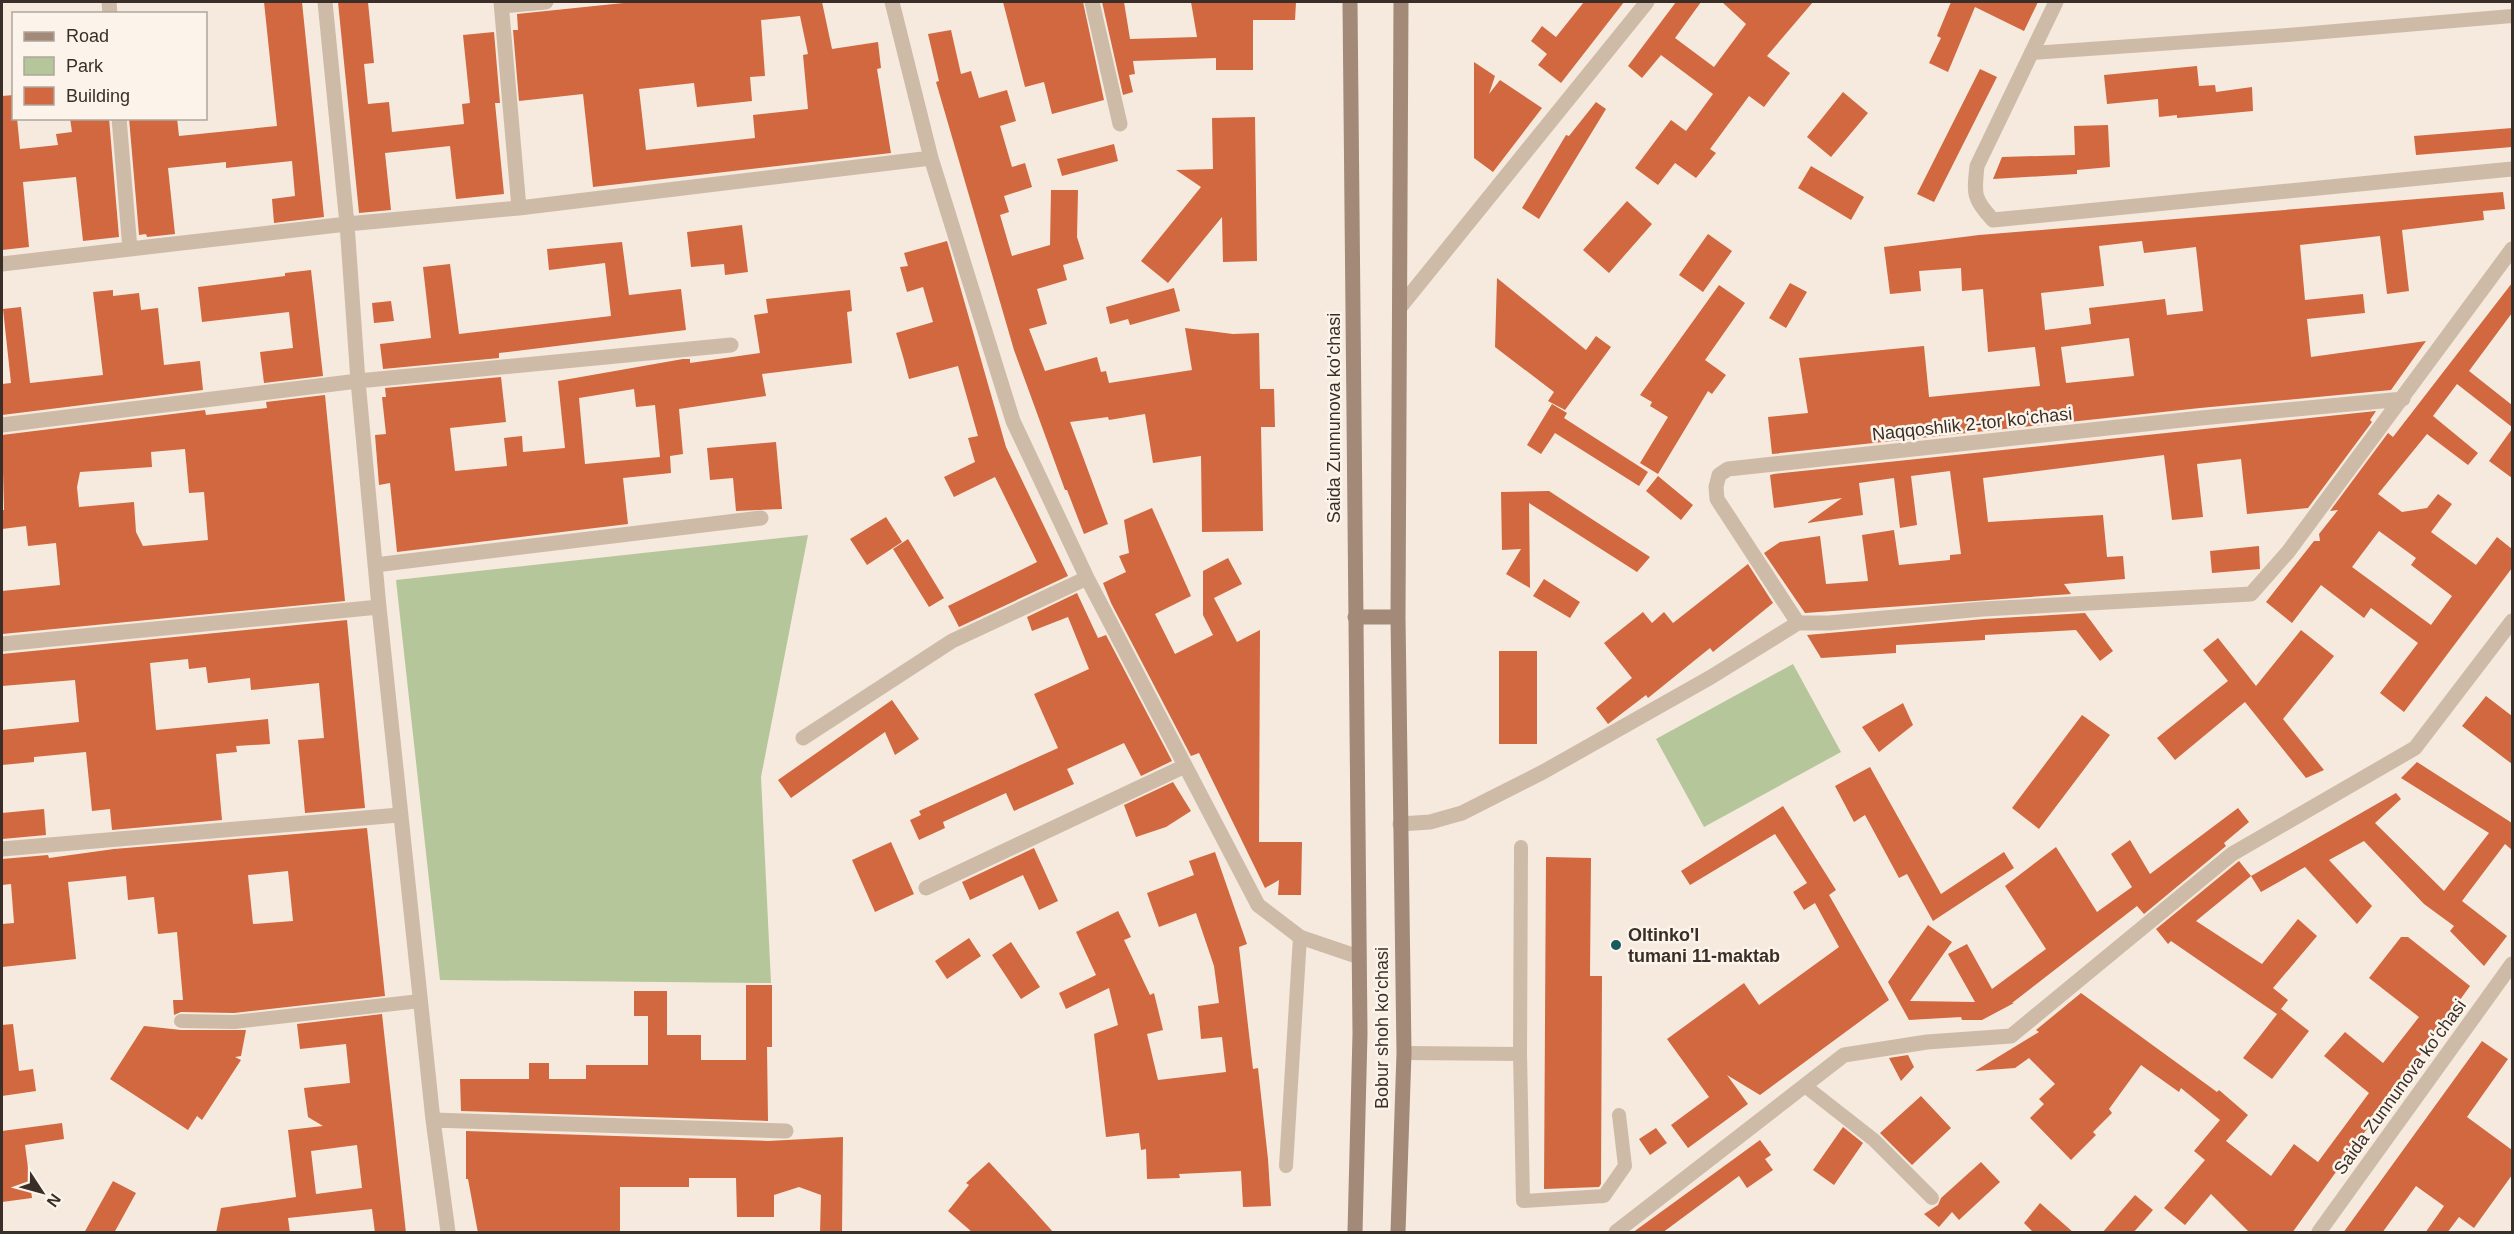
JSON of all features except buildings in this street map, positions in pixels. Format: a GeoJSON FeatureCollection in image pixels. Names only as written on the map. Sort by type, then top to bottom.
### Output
{"type":"FeatureCollection","features":[{"type":"Feature","properties":{"kind":"main road","name":"Saida Zunnunova ko'chasi"},"geometry":{"type":"LineString","coordinates":[[1350,2],[1354,617],[1358,834]]}},
{"type":"Feature","properties":{"kind":"main road"},"geometry":{"type":"LineString","coordinates":[[1400,824],[1398,617],[1401,2]]}},
{"type":"Feature","properties":{"kind":"main road"},"geometry":{"type":"LineString","coordinates":[[1354,617],[1398,617]]}},
{"type":"Feature","properties":{"kind":"main road","name":"Bobur shoh koʻchasi"},"geometry":{"type":"LineString","coordinates":[[1398,1233],[1404,1053],[1400,824]]}},
{"type":"Feature","properties":{"kind":"main road","name":"Bobur shoh koʻchasi"},"geometry":{"type":"LineString","coordinates":[[1355,1233],[1360,1034],[1358,834]]}},
{"type":"Feature","properties":{"kind":"street"},"geometry":{"type":"LineString","coordinates":[[325,2],[399,815],[448,1233]]}},
{"type":"Feature","properties":{"kind":"street"},"geometry":{"type":"LineString","coordinates":[[519,208],[501,4],[546,2]]}},
{"type":"Feature","properties":{"kind":"street"},"geometry":{"type":"LineString","coordinates":[[892,2],[931,158],[1013,421],[1087,578],[1258,905],[1300,938],[1359,957]]}},
{"type":"Feature","properties":{"kind":"street"},"geometry":{"type":"LineString","coordinates":[[1092,2],[1120,124]]}},
{"type":"Feature","properties":{"kind":"street"},"geometry":{"type":"LineString","coordinates":[[1401,306],[1647,2]]}},
{"type":"Feature","properties":{"kind":"street"},"geometry":{"type":"LineString","coordinates":[[2056,2],[1977,166],[1975,187],[1978,204],[1993,220],[2512,169]]}},
{"type":"Feature","properties":{"kind":"street"},"geometry":{"type":"LineString","coordinates":[[119,120],[130,249]]}},
{"type":"Feature","properties":{"kind":"street"},"geometry":{"type":"LineString","coordinates":[[2,264],[347,224],[519,208],[931,158]]}},
{"type":"Feature","properties":{"kind":"street"},"geometry":{"type":"LineString","coordinates":[[1400,824],[1430,822],[1462,813],[1553,766],[1711,676],[1798,623],[1829,623],[1983,609],[2251,594],[2288,552],[2512,249]]}},
{"type":"Feature","properties":{"kind":"street"},"geometry":{"type":"LineString","coordinates":[[2,425],[358,381],[731,345]]}},
{"type":"Feature","properties":{"kind":"street","name":"Naqqoshlik 2-tor koʻchasi"},"geometry":{"type":"LineString","coordinates":[[1798,623],[1717,499],[1716,487],[1719,475],[1728,469],[2202,418],[2403,399]]}},
{"type":"Feature","properties":{"kind":"street"},"geometry":{"type":"LineString","coordinates":[[375,565],[761,518]]}},
{"type":"Feature","properties":{"kind":"street"},"geometry":{"type":"LineString","coordinates":[[803,738],[952,641],[1087,578]]}},
{"type":"Feature","properties":{"kind":"street"},"geometry":{"type":"LineString","coordinates":[[2,644],[379,607]]}},
{"type":"Feature","properties":{"kind":"street"},"geometry":{"type":"LineString","coordinates":[[1616,1233],[1844,1055],[1927,1042],[2011,1036],[2232,854],[2415,748],[2512,621]]}},
{"type":"Feature","properties":{"kind":"street"},"geometry":{"type":"LineString","coordinates":[[926,888],[1185,766]]}},
{"type":"Feature","properties":{"kind":"street"},"geometry":{"type":"LineString","coordinates":[[2,849],[399,815]]}},
{"type":"Feature","properties":{"kind":"street","name":"Saida Zunnunova koʻchasi"},"geometry":{"type":"LineString","coordinates":[[2319,1233],[2512,964]]}},
{"type":"Feature","properties":{"kind":"street"},"geometry":{"type":"LineString","coordinates":[[433,1120],[786,1131]]}},
{"type":"Feature","properties":{"kind":"lane"},"geometry":{"type":"LineString","coordinates":[[2031,53],[2512,16]]}},
{"type":"Feature","properties":{"kind":"lane"},"geometry":{"type":"LineString","coordinates":[[1521,847],[1520,1054],[1523,1201],[1604,1196],[1625,1166],[1619,1115]]}},
{"type":"Feature","properties":{"kind":"lane"},"geometry":{"type":"LineString","coordinates":[[1286,1166],[1300,938]]}},
{"type":"Feature","properties":{"kind":"lane"},"geometry":{"type":"LineString","coordinates":[[181,1021],[234,1022],[420,1001]]}},
{"type":"Feature","properties":{"kind":"lane"},"geometry":{"type":"LineString","coordinates":[[1404,1053],[1520,1054]]}},
{"type":"Feature","properties":{"kind":"lane"},"geometry":{"type":"LineString","coordinates":[[1805,1086],[1874,1140],[1932,1197]]}},
{"type":"Feature","properties":{"kind":"green space"},"geometry":{"type":"Polygon","coordinates":[[[808,535],[761,777],[771,983],[440,980],[396,580],[808,535]]]}},
{"type":"Feature","properties":{"kind":"green space"},"geometry":{"type":"Polygon","coordinates":[[[1793,664],[1841,752],[1704,827],[1656,739],[1793,664]]]}},
{"type":"Feature","properties":{"kind":"place","name":"Oltinko'l tumani 11-maktab"},"geometry":{"type":"Point","coordinates":[1616,945]}}]}
